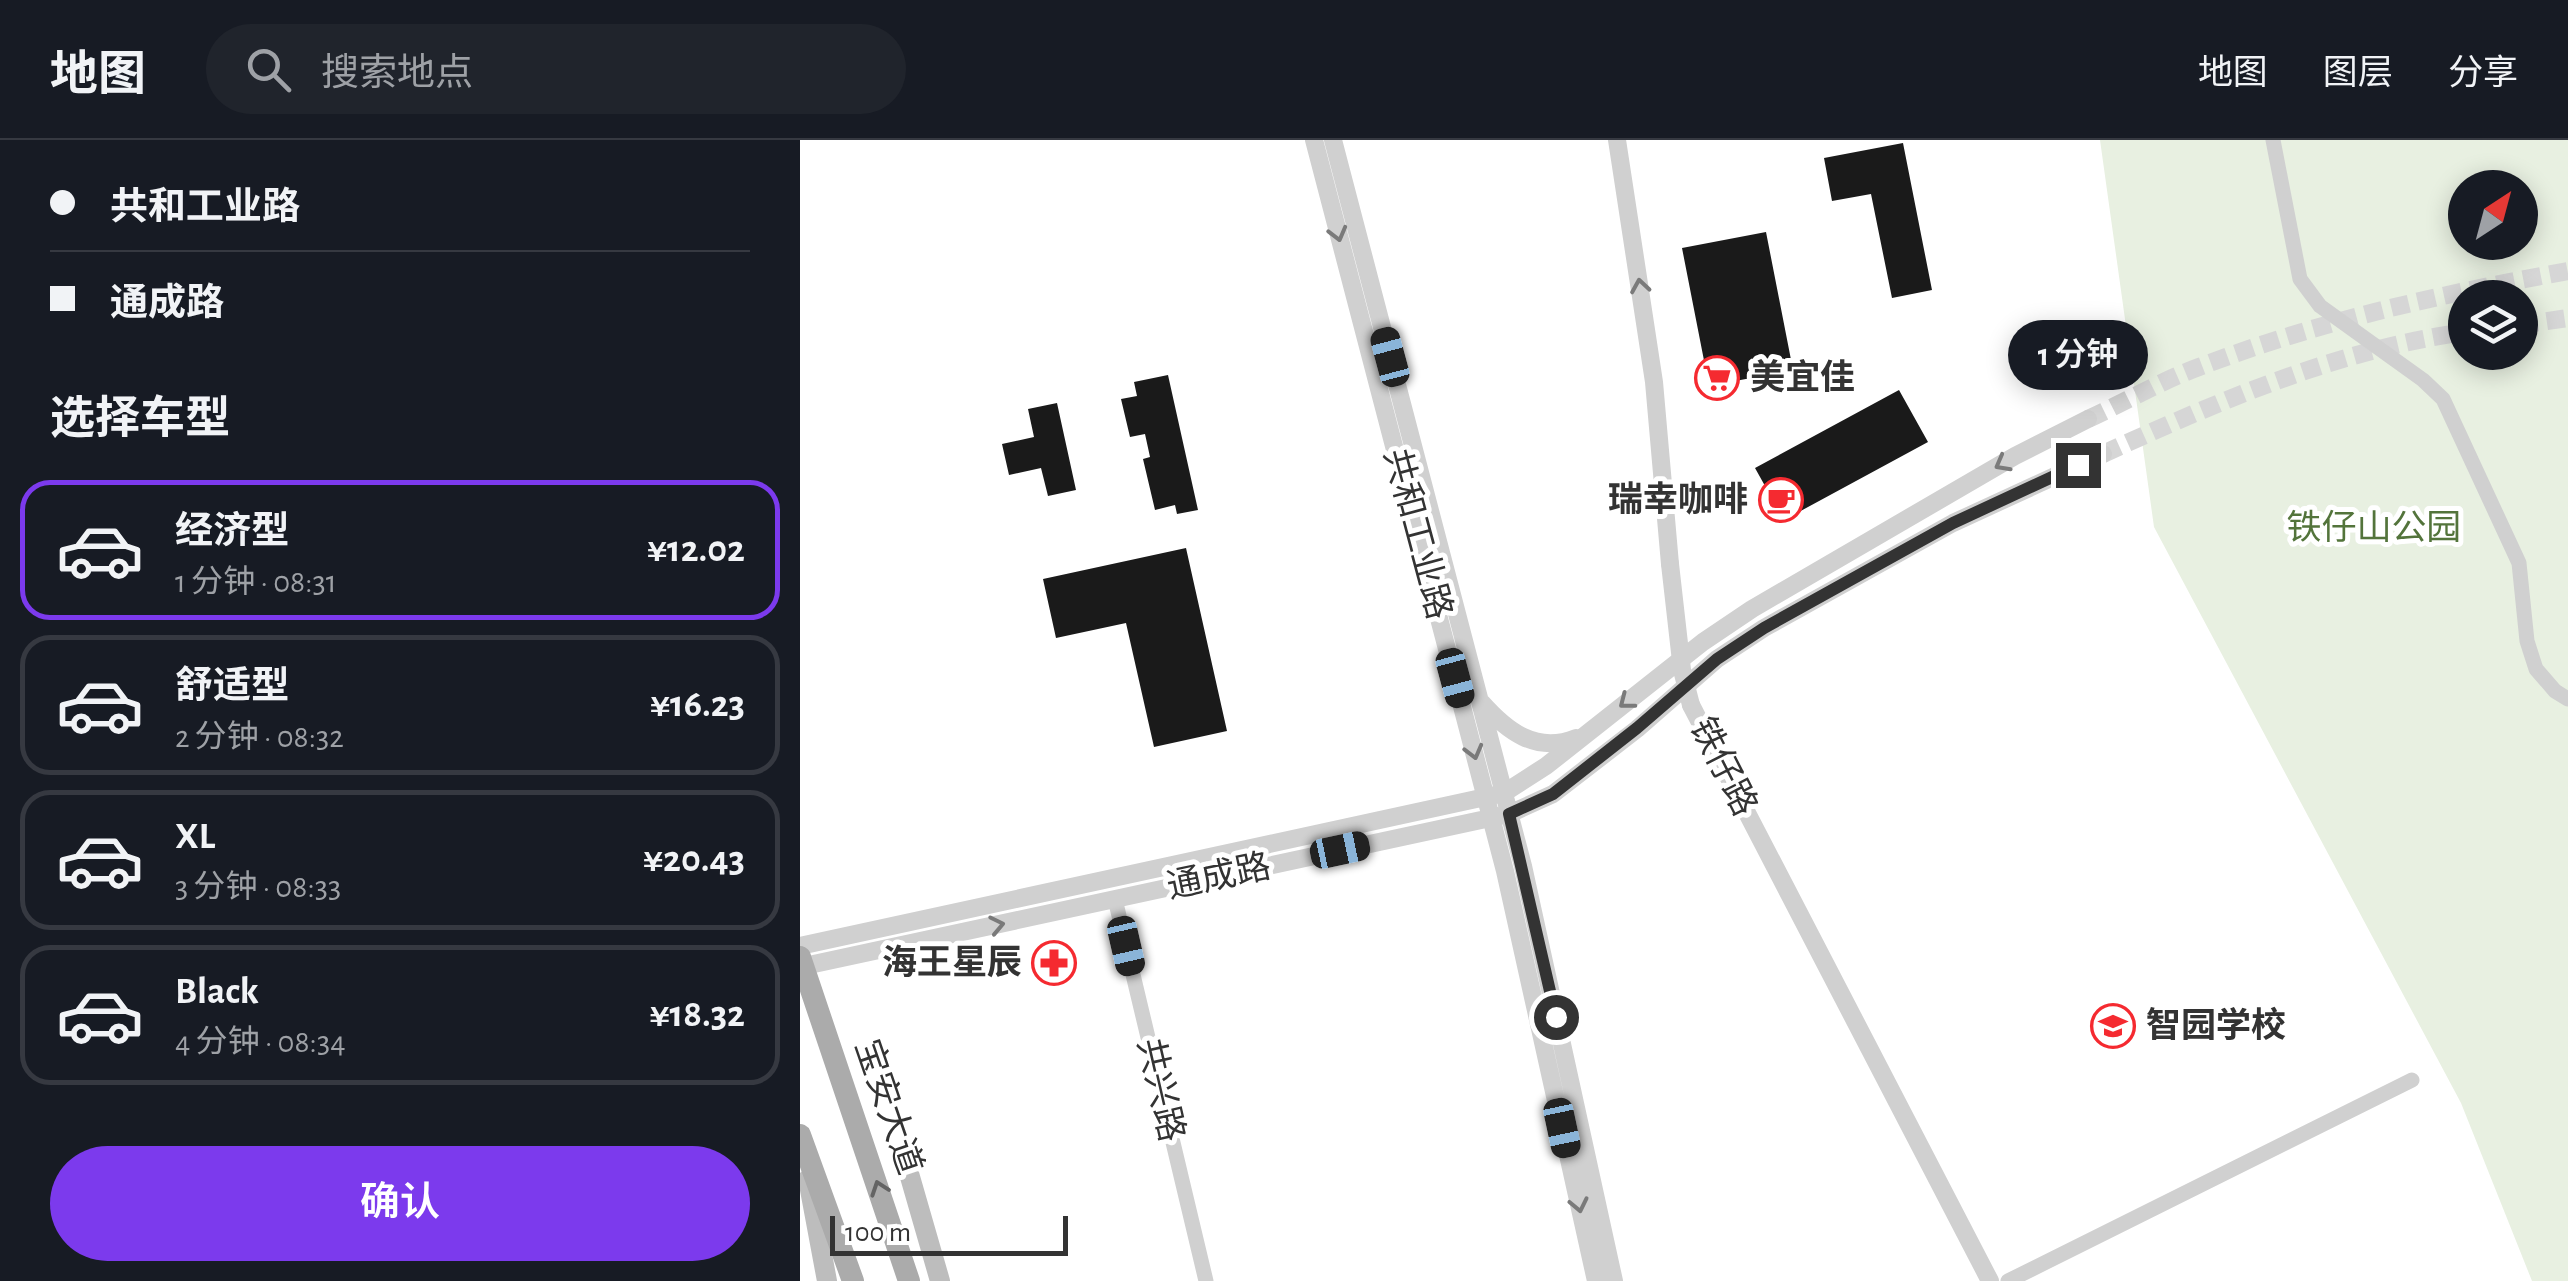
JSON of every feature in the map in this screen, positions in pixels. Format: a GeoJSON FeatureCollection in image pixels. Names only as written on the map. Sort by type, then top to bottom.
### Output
{"type":"FeatureCollection","features":[{"type":"Feature","properties":{"kind":"main road","name":"宝安大道"},"geometry":{"type":"LineString","coordinates":[[801,959],[909,1281]]}},
{"type":"Feature","properties":{"kind":"main road"},"geometry":{"type":"LineString","coordinates":[[800,1136],[828,1281]]}},
{"type":"Feature","properties":{"kind":"main road"},"geometry":{"type":"LineString","coordinates":[[800,1136],[853,1281]]}},
{"type":"Feature","properties":{"kind":"main road"},"geometry":{"type":"LineString","coordinates":[[904,1156],[940,1281]]}},
{"type":"Feature","properties":{"kind":"street","name":"共和工业路"},"geometry":{"type":"LineString","coordinates":[[1314,140],[1495,795],[1614,1281]]}},
{"type":"Feature","properties":{"kind":"street","name":"共和工业路"},"geometry":{"type":"LineString","coordinates":[[1332,140],[1479,699],[1495,795]]}},
{"type":"Feature","properties":{"kind":"street","name":"铁仔路"},"geometry":{"type":"LineString","coordinates":[[1617,140],[1654,382],[1682,670],[1691,704],[1990,1281]]}},
{"type":"Feature","properties":{"kind":"street"},"geometry":{"type":"LineString","coordinates":[[2273,140],[2300,279],[2320,306],[2423,380],[2443,399],[2519,563],[2527,641],[2536,669],[2555,691],[2568,699]]}},
{"type":"Feature","properties":{"kind":"street","name":"通成路"},"geometry":{"type":"LineString","coordinates":[[801,959],[826,940],[1495,795],[1586,734],[1703,642],[1752,609],[2000,464],[2088,419]]}},
{"type":"Feature","properties":{"kind":"street","name":"通成路"},"geometry":{"type":"LineString","coordinates":[[801,959],[833,960],[1500,816],[1553,794],[1717,659],[1764,628],[1953,523],[2103,454]]}},
{"type":"Feature","properties":{"kind":"street"},"geometry":{"type":"LineString","coordinates":[[1479,699],[1511,731],[1527,740],[1545,744],[1565,742],[1586,734]]}},
{"type":"Feature","properties":{"kind":"street","name":"共和工业路"},"geometry":{"type":"LineString","coordinates":[[1500,816],[1596,1281]]}},
{"type":"Feature","properties":{"kind":"street","name":"共兴路"},"geometry":{"type":"LineString","coordinates":[[1115,899],[1206,1281]]}},
{"type":"Feature","properties":{"kind":"street"},"geometry":{"type":"LineString","coordinates":[[2008,1281],[2412,1080]]}},
{"type":"Feature","properties":{"kind":"green space","name":"铁仔山公园"},"geometry":{"type":"Polygon","coordinates":[[[2100,140],[2568,140],[2568,1281],[2532,1281],[2461,1103],[2154,527],[2100,140]]]}},
{"type":"Feature","properties":{"kind":"building"},"geometry":{"type":"Polygon","coordinates":[[[1903,143],[1932,290],[1892,298],[1871,194],[1832,201],[1824,158],[1903,143]]]}},
{"type":"Feature","properties":{"kind":"building"},"geometry":{"type":"Polygon","coordinates":[[[1766,232],[1793,370],[1709,386],[1682,248],[1766,232]]]}},
{"type":"Feature","properties":{"kind":"building"},"geometry":{"type":"Polygon","coordinates":[[[1168,375],[1198,510],[1177,514],[1175,505],[1155,510],[1143,459],[1150,457],[1145,434],[1130,437],[1121,399],[1137,396],[1134,382],[1168,375]]]}},
{"type":"Feature","properties":{"kind":"building"},"geometry":{"type":"Polygon","coordinates":[[[1899,390],[1928,442],[1784,520],[1755,468],[1899,390]]]}},
{"type":"Feature","properties":{"kind":"building"},"geometry":{"type":"Polygon","coordinates":[[[1057,403],[1076,490],[1048,496],[1041,468],[1009,475],[1002,444],[1034,437],[1028,409],[1057,403]]]}},
{"type":"Feature","properties":{"kind":"building"},"geometry":{"type":"Polygon","coordinates":[[[1186,548],[1227,731],[1154,747],[1126,623],[1056,638],[1043,579],[1186,548]]]}},
{"type":"Feature","properties":{"kind":"tunnel"},"geometry":{"type":"LineString","coordinates":[[2088,419],[2185,373],[2335,322],[2568,271]]}},
{"type":"Feature","properties":{"kind":"tunnel"},"geometry":{"type":"LineString","coordinates":[[2538,322],[2568,318]]}},
{"type":"Feature","properties":{"kind":"tunnel"},"geometry":{"type":"LineString","coordinates":[[2103,454],[2280,380],[2371,351],[2448,335]]}},
{"type":"Feature","properties":{"kind":"place","name":"美宜佳"},"geometry":{"type":"Point","coordinates":[1717,378]}},
{"type":"Feature","properties":{"kind":"place","name":"瑞幸咖啡"},"geometry":{"type":"Point","coordinates":[1781,500]}},
{"type":"Feature","properties":{"kind":"place","name":"海王星辰"},"geometry":{"type":"Point","coordinates":[1054,963]}},
{"type":"Feature","properties":{"kind":"place","name":"智园学校"},"geometry":{"type":"Point","coordinates":[2113,1026]}},
{"type":"Feature","properties":{"kind":"route"},"geometry":{"type":"LineString","coordinates":[[1556,1017],[1509,814],[1553,794],[1717,659],[1764,628],[1953,523],[2078,465]]}}]}
